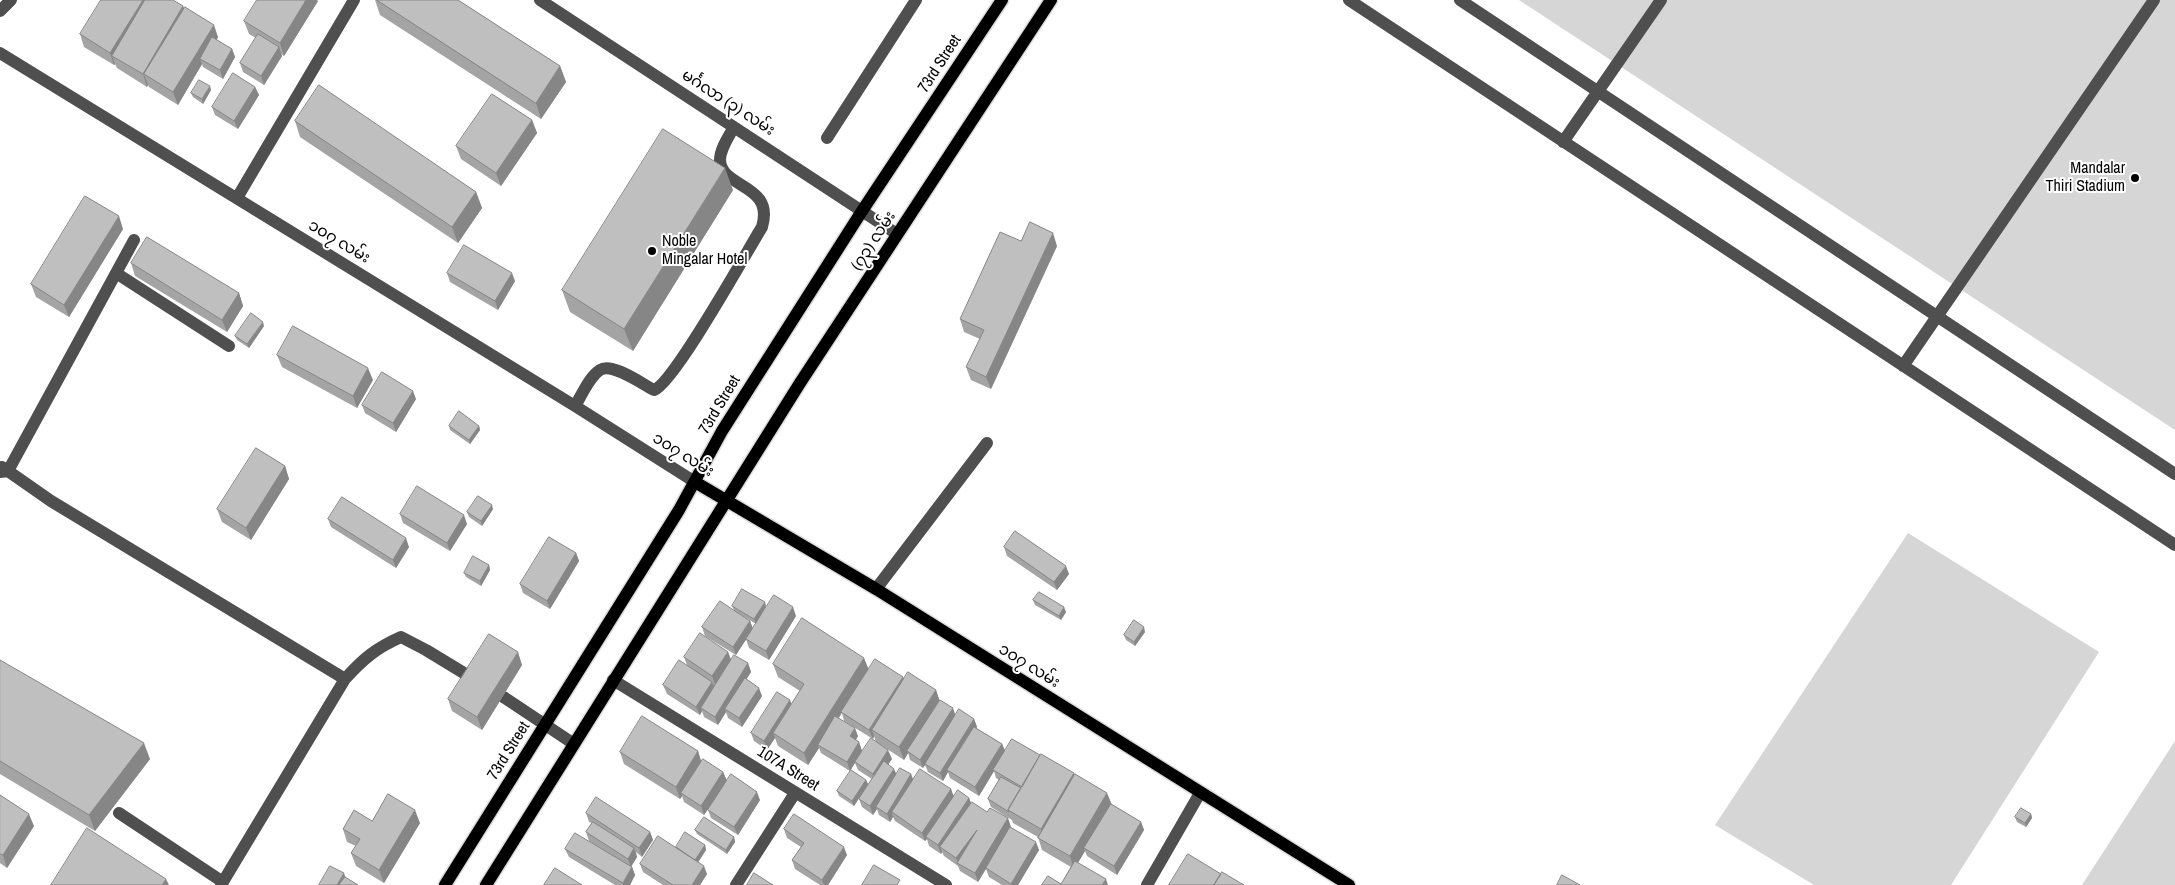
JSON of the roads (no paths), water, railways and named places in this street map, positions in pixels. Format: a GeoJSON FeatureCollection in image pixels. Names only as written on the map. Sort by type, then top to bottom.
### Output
{"type":"FeatureCollection","features":[{"type":"Feature","properties":{"kind":"main road","name":"73rd Street"},"geometry":{"type":"LineString","coordinates":[[446,885],[679,510],[722,431],[862,211],[1002,0]]}},
{"type":"Feature","properties":{"kind":"main road","name":"(၇၃) လမ်း"},"geometry":{"type":"LineString","coordinates":[[727,501],[800,383],[1051,0]]}},
{"type":"Feature","properties":{"kind":"main road","name":"၁၀၇ လမ်း"},"geometry":{"type":"LineString","coordinates":[[695,482],[876,589],[1349,885]]}},
{"type":"Feature","properties":{"kind":"main road"},"geometry":{"type":"LineString","coordinates":[[486,885],[727,501]]}},
{"type":"Feature","properties":{"kind":"street"},"geometry":{"type":"LineString","coordinates":[[0,11],[11,0]]}},
{"type":"Feature","properties":{"kind":"street"},"geometry":{"type":"LineString","coordinates":[[237,198],[354,0]]}},
{"type":"Feature","properties":{"kind":"street","name":"မင်္ဂလာ (၃) လမ်း"},"geometry":{"type":"LineString","coordinates":[[540,0],[897,234]]}},
{"type":"Feature","properties":{"kind":"street"},"geometry":{"type":"LineString","coordinates":[[827,138],[916,0]]}},
{"type":"Feature","properties":{"kind":"street"},"geometry":{"type":"LineString","coordinates":[[1349,0],[2175,545]]}},
{"type":"Feature","properties":{"kind":"street"},"geometry":{"type":"LineString","coordinates":[[1460,0],[1599,90],[2175,474]]}},
{"type":"Feature","properties":{"kind":"street"},"geometry":{"type":"LineString","coordinates":[[1563,142],[1661,0]]}},
{"type":"Feature","properties":{"kind":"street"},"geometry":{"type":"LineString","coordinates":[[1903,366],[2154,0]]}},
{"type":"Feature","properties":{"kind":"street","name":"၁၀၇ လမ်း"},"geometry":{"type":"LineString","coordinates":[[0,53],[575,406],[695,482]]}},
{"type":"Feature","properties":{"kind":"street"},"geometry":{"type":"LineString","coordinates":[[575,406],[593,378],[600,370],[607,368],[617,369],[654,390],[660,388],[672,374],[762,228],[766,215],[763,202],[722,168],[720,159],[724,145],[734,127]]}},
{"type":"Feature","properties":{"kind":"street"},"geometry":{"type":"LineString","coordinates":[[134,240],[2,470],[345,679]]}},
{"type":"Feature","properties":{"kind":"street"},"geometry":{"type":"LineString","coordinates":[[116,273],[229,346]]}},
{"type":"Feature","properties":{"kind":"street"},"geometry":{"type":"LineString","coordinates":[[876,589],[987,443]]}},
{"type":"Feature","properties":{"kind":"street"},"geometry":{"type":"LineString","coordinates":[[119,813],[222,883],[345,679],[364,657],[383,645],[401,637],[505,698],[544,726],[574,744]]}},
{"type":"Feature","properties":{"kind":"street","name":"107A Street"},"geometry":{"type":"LineString","coordinates":[[613,680],[942,884]]}},
{"type":"Feature","properties":{"kind":"street"},"geometry":{"type":"LineString","coordinates":[[736,885],[795,793]]}},
{"type":"Feature","properties":{"kind":"street"},"geometry":{"type":"LineString","coordinates":[[1147,885],[1200,793]]}},
{"type":"Feature","properties":{"kind":"place","name":"Mandalar Thiri Stadium"},"geometry":{"type":"Point","coordinates":[2135,178]}},
{"type":"Feature","properties":{"kind":"place","name":"Noble Mingalar Hotel"},"geometry":{"type":"Point","coordinates":[652,251]}}]}
